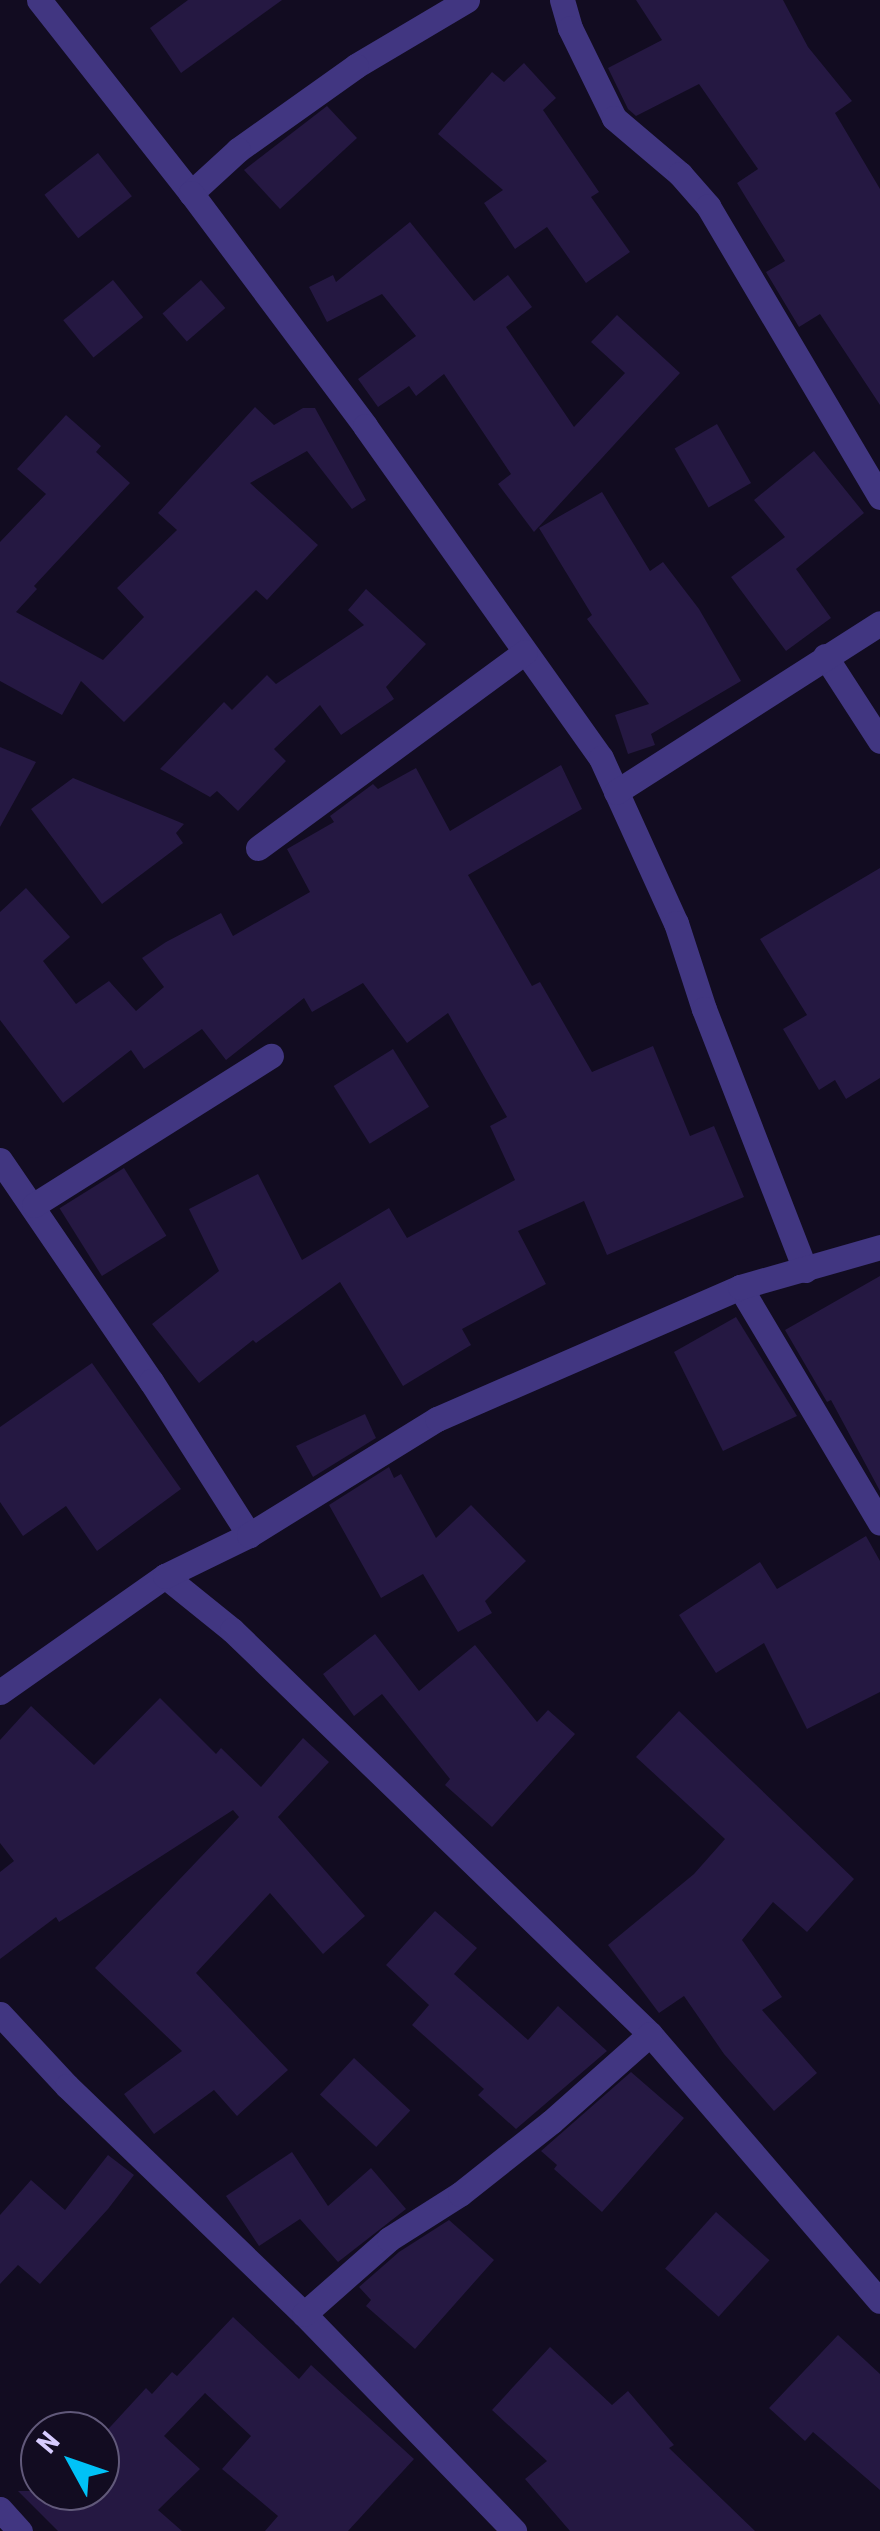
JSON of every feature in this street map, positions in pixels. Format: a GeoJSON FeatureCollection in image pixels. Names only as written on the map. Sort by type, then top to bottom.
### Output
{"type":"FeatureCollection","features":[{"type":"Feature","properties":{"kind":"street"},"geometry":{"type":"LineString","coordinates":[[39,0],[191,192],[600,758],[676,923],[704,1009],[805,1270]]}},
{"type":"Feature","properties":{"kind":"street"},"geometry":{"type":"LineString","coordinates":[[191,192],[238,150],[356,66],[468,0]]}},
{"type":"Feature","properties":{"kind":"street"},"geometry":{"type":"LineString","coordinates":[[562,0],[570,28],[614,118],[680,174],[708,206],[880,497]]}},
{"type":"Feature","properties":{"kind":"street"},"geometry":{"type":"LineString","coordinates":[[616,792],[880,623]]}},
{"type":"Feature","properties":{"kind":"street"},"geometry":{"type":"LineString","coordinates":[[258,848],[525,652]]}},
{"type":"Feature","properties":{"kind":"street"},"geometry":{"type":"LineString","coordinates":[[825,656],[880,741]]}},
{"type":"Feature","properties":{"kind":"street"},"geometry":{"type":"LineString","coordinates":[[34,1206],[272,1056]]}},
{"type":"Feature","properties":{"kind":"street"},"geometry":{"type":"LineString","coordinates":[[0,1160],[249,1535]]}},
{"type":"Feature","properties":{"kind":"street"},"geometry":{"type":"LineString","coordinates":[[0,1692],[165,1576],[249,1535],[436,1418],[740,1287],[880,1247]]}},
{"type":"Feature","properties":{"kind":"street"},"geometry":{"type":"LineString","coordinates":[[740,1287],[880,1523]]}},
{"type":"Feature","properties":{"kind":"street"},"geometry":{"type":"LineString","coordinates":[[165,1576],[232,1630],[650,2034],[880,2301]]}},
{"type":"Feature","properties":{"kind":"street"},"geometry":{"type":"LineString","coordinates":[[0,2014],[248,2264],[304,2314],[514,2531]]}},
{"type":"Feature","properties":{"kind":"street"},"geometry":{"type":"LineString","coordinates":[[304,2314],[389,2239],[460,2194],[550,2122],[650,2034]]}},
{"type":"Feature","properties":{"kind":"street"},"geometry":{"type":"LineString","coordinates":[[0,2509],[20,2531]]}},
{"type":"Feature","properties":{"kind":"building"},"geometry":{"type":"Polygon","coordinates":[[[188,0],[282,0],[181,73],[150,28],[188,0]]]}},
{"type":"Feature","properties":{"kind":"building"},"geometry":{"type":"Polygon","coordinates":[[[636,0],[783,0],[808,47],[852,101],[835,113],[880,189],[880,405],[820,314],[799,327],[766,272],[785,261],[737,183],[758,169],[699,84],[636,116],[628,109],[608,68],[662,40],[636,0]]]}},
{"type":"Feature","properties":{"kind":"building"},"geometry":{"type":"Polygon","coordinates":[[[524,63],[556,98],[543,110],[599,192],[591,197],[630,252],[586,283],[547,227],[515,249],[484,203],[503,190],[438,134],[492,72],[504,82],[524,63]]]}},
{"type":"Feature","properties":{"kind":"building"},"geometry":{"type":"Polygon","coordinates":[[[327,106],[357,138],[280,209],[244,170],[327,106]]]}},
{"type":"Feature","properties":{"kind":"building"},"geometry":{"type":"Polygon","coordinates":[[[98,153],[132,196],[78,238],[44,195],[98,153]]]}},
{"type":"Feature","properties":{"kind":"building"},"geometry":{"type":"Polygon","coordinates":[[[410,222],[474,301],[508,275],[532,307],[506,327],[574,427],[625,373],[591,342],[617,315],[680,373],[534,532],[498,484],[511,474],[444,374],[416,396],[409,386],[378,407],[358,379],[416,336],[382,294],[327,322],[309,287],[333,275],[336,282],[410,222]]]}},
{"type":"Feature","properties":{"kind":"building"},"geometry":{"type":"Polygon","coordinates":[[[113,280],[143,317],[93,358],[63,320],[113,280]]]}},
{"type":"Feature","properties":{"kind":"building"},"geometry":{"type":"Polygon","coordinates":[[[201,280],[225,308],[187,341],[163,313],[201,280]]]}},
{"type":"Feature","properties":{"kind":"building"},"geometry":{"type":"Polygon","coordinates":[[[255,407],[274,425],[303,408],[315,408],[366,500],[352,509],[307,451],[250,483],[318,545],[267,600],[256,590],[124,722],[81,681],[62,715],[0,681],[0,542],[46,494],[17,469],[66,415],[101,446],[96,452],[130,483],[34,586],[37,589],[16,612],[103,660],[144,617],[117,588],[177,530],[158,513],[255,407]]]}},
{"type":"Feature","properties":{"kind":"building"},"geometry":{"type":"Polygon","coordinates":[[[717,424],[751,483],[709,507],[675,448],[717,424]]]}},
{"type":"Feature","properties":{"kind":"building"},"geometry":{"type":"Polygon","coordinates":[[[814,451],[864,513],[796,569],[831,618],[786,651],[731,577],[785,537],[754,500],[814,451]]]}},
{"type":"Feature","properties":{"kind":"building"},"geometry":{"type":"Polygon","coordinates":[[[602,492],[650,571],[663,562],[699,609],[741,681],[651,734],[655,745],[628,754],[615,715],[649,704],[587,619],[592,615],[539,528],[602,492]]]}},
{"type":"Feature","properties":{"kind":"building"},"geometry":{"type":"Polygon","coordinates":[[[366,589],[426,644],[386,687],[394,699],[341,735],[320,705],[274,749],[286,761],[238,811],[217,791],[210,797],[160,769],[224,702],[232,710],[267,675],[276,684],[364,625],[348,610],[366,589]]]}},
{"type":"Feature","properties":{"kind":"building"},"geometry":{"type":"Polygon","coordinates":[[[0,747],[36,762],[0,827],[0,747]]]}},
{"type":"Feature","properties":{"kind":"building"},"geometry":{"type":"Polygon","coordinates":[[[561,765],[582,809],[468,875],[532,986],[540,982],[592,1072],[653,1046],[690,1136],[714,1126],[744,1197],[607,1255],[584,1201],[518,1231],[546,1284],[462,1329],[471,1345],[403,1386],[340,1282],[256,1343],[253,1340],[199,1383],[152,1324],[219,1271],[189,1209],[258,1174],[302,1260],[389,1208],[407,1238],[515,1180],[490,1126],[507,1117],[448,1013],[407,1043],[363,983],[312,1012],[304,998],[226,1060],[202,1029],[144,1069],[131,1050],[63,1103],[0,1020],[0,912],[26,888],[70,937],[43,961],[76,1004],[109,981],[136,1011],[164,987],[142,958],[221,913],[233,936],[310,892],[287,849],[334,822],[330,816],[373,784],[378,789],[416,768],[450,831],[561,765]]]}},
{"type":"Feature","properties":{"kind":"building"},"geometry":{"type":"Polygon","coordinates":[[[73,778],[184,824],[176,833],[183,843],[102,904],[31,809],[73,778]]]}},
{"type":"Feature","properties":{"kind":"building"},"geometry":{"type":"Polygon","coordinates":[[[880,868],[880,1078],[846,1099],[835,1080],[819,1090],[783,1029],[807,1015],[760,939],[880,868]]]}},
{"type":"Feature","properties":{"kind":"building"},"geometry":{"type":"Polygon","coordinates":[[[393,1049],[429,1107],[370,1144],[334,1086],[393,1049]]]}},
{"type":"Feature","properties":{"kind":"building"},"geometry":{"type":"Polygon","coordinates":[[[124,1168],[166,1236],[102,1276],[60,1208],[124,1168]]]}},
{"type":"Feature","properties":{"kind":"building"},"geometry":{"type":"Polygon","coordinates":[[[880,1276],[880,1491],[831,1400],[827,1402],[785,1330],[880,1276]]]}},
{"type":"Feature","properties":{"kind":"building"},"geometry":{"type":"Polygon","coordinates":[[[736,1317],[797,1416],[723,1451],[674,1352],[736,1317]]]}},
{"type":"Feature","properties":{"kind":"building"},"geometry":{"type":"Polygon","coordinates":[[[92,1363],[181,1489],[97,1551],[66,1506],[23,1536],[0,1502],[0,1427],[92,1363]]]}},
{"type":"Feature","properties":{"kind":"building"},"geometry":{"type":"Polygon","coordinates":[[[365,1414],[376,1438],[313,1477],[296,1446],[365,1414]]]}},
{"type":"Feature","properties":{"kind":"building"},"geometry":{"type":"Polygon","coordinates":[[[389,1467],[394,1478],[401,1474],[436,1538],[471,1505],[526,1561],[485,1601],[492,1613],[458,1632],[423,1574],[381,1598],[329,1505],[389,1467]]]}},
{"type":"Feature","properties":{"kind":"building"},"geometry":{"type":"Polygon","coordinates":[[[866,1536],[880,1561],[880,1692],[807,1729],[764,1643],[716,1673],[679,1615],[760,1562],[777,1589],[866,1536]]]}},
{"type":"Feature","properties":{"kind":"building"},"geometry":{"type":"Polygon","coordinates":[[[375,1634],[419,1691],[475,1645],[537,1722],[548,1710],[575,1734],[492,1827],[445,1785],[450,1779],[382,1694],[354,1716],[323,1674],[375,1634]]]}},
{"type":"Feature","properties":{"kind":"building"},"geometry":{"type":"Polygon","coordinates":[[[160,1698],[216,1754],[221,1748],[261,1787],[303,1738],[329,1762],[278,1817],[365,1916],[323,1954],[270,1893],[196,1973],[288,2070],[237,2116],[214,2090],[154,2134],[124,2094],[182,2051],[95,1968],[239,1817],[233,1810],[59,1922],[56,1917],[0,1959],[0,1872],[14,1861],[0,1843],[0,1740],[31,1706],[94,1765],[160,1698]]]}},
{"type":"Feature","properties":{"kind":"building"},"geometry":{"type":"Polygon","coordinates":[[[679,1711],[854,1879],[807,1932],[773,1902],[742,1940],[782,1997],[762,2010],[817,2073],[774,2111],[724,2054],[684,1996],[659,2013],[608,1945],[694,1874],[725,1839],[636,1757],[679,1711]]]}},
{"type":"Feature","properties":{"kind":"building"},"geometry":{"type":"Polygon","coordinates":[[[435,1911],[477,1948],[454,1974],[528,2040],[558,2006],[607,2051],[516,2129],[478,2095],[484,2089],[412,2025],[429,2005],[386,1965],[435,1911]]]}},
{"type":"Feature","properties":{"kind":"building"},"geometry":{"type":"Polygon","coordinates":[[[354,2058],[410,2111],[376,2147],[320,2095],[354,2058]]]}},
{"type":"Feature","properties":{"kind":"building"},"geometry":{"type":"Polygon","coordinates":[[[631,2072],[684,2118],[602,2212],[554,2169],[557,2165],[541,2151],[631,2072]]]}},
{"type":"Feature","properties":{"kind":"building"},"geometry":{"type":"Polygon","coordinates":[[[292,2152],[328,2206],[371,2168],[406,2209],[338,2262],[300,2219],[259,2246],[226,2196],[292,2152]]]}},
{"type":"Feature","properties":{"kind":"building"},"geometry":{"type":"Polygon","coordinates":[[[108,2155],[134,2175],[108,2209],[40,2284],[18,2265],[0,2284],[0,2215],[31,2180],[65,2210],[108,2155]]]}},
{"type":"Feature","properties":{"kind":"building"},"geometry":{"type":"Polygon","coordinates":[[[716,2212],[770,2260],[719,2317],[665,2268],[716,2212]]]}},
{"type":"Feature","properties":{"kind":"building"},"geometry":{"type":"Polygon","coordinates":[[[449,2220],[494,2260],[415,2349],[366,2306],[371,2300],[359,2287],[399,2252],[449,2220]]]}},
{"type":"Feature","properties":{"kind":"building"},"geometry":{"type":"Polygon","coordinates":[[[233,2317],[299,2379],[311,2365],[414,2459],[348,2531],[265,2531],[278,2516],[222,2469],[251,2436],[205,2393],[164,2436],[200,2469],[158,2510],[182,2531],[58,2531],[38,2511],[120,2511],[120,2416],[146,2388],[152,2394],[172,2372],[177,2376],[233,2317]]]}},
{"type":"Feature","properties":{"kind":"building"},"geometry":{"type":"Polygon","coordinates":[[[838,2335],[880,2374],[880,2490],[813,2432],[805,2441],[769,2408],[838,2335]]]}},
{"type":"Feature","properties":{"kind":"building"},"geometry":{"type":"Polygon","coordinates":[[[550,2347],[612,2405],[628,2391],[674,2445],[669,2448],[755,2531],[570,2531],[525,2479],[547,2461],[492,2410],[550,2347]]]}}]}
